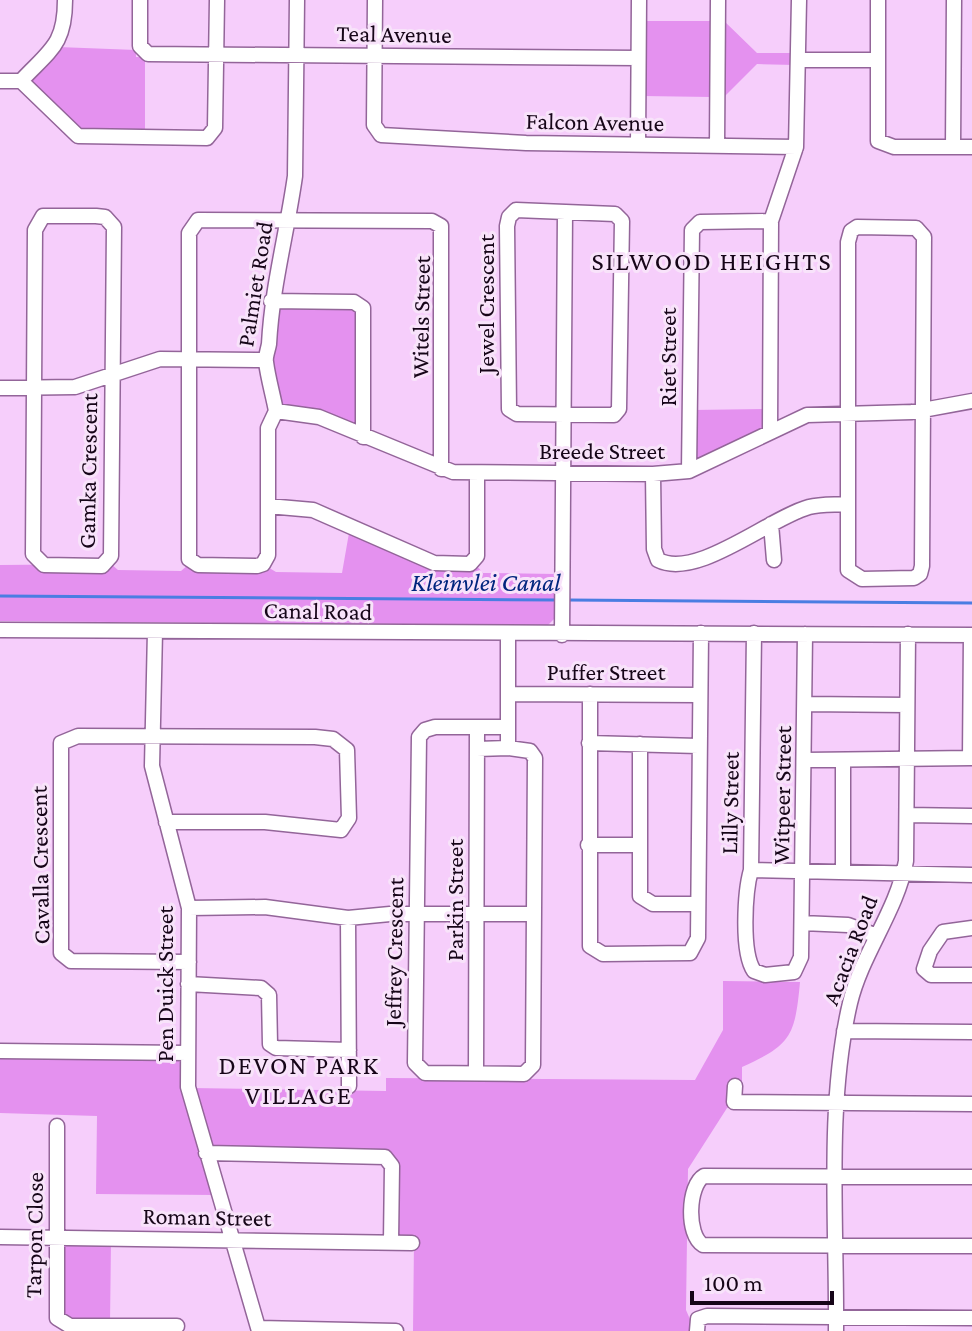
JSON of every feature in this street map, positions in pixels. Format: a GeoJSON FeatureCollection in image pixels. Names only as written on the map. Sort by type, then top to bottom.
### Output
{"type":"FeatureCollection","features":[{"type":"Feature","properties":{"kind":"street"},"geometry":{"type":"LineString","coordinates":[[21,81],[63,35],[65,0]]}},
{"type":"Feature","properties":{"kind":"street","name":"Teal Avenue"},"geometry":{"type":"LineString","coordinates":[[140,0],[140,46],[151,54],[638,58]]}},
{"type":"Feature","properties":{"kind":"street"},"geometry":{"type":"LineString","coordinates":[[0,81],[21,81],[78,136],[211,136],[215,128],[217,0]]}},
{"type":"Feature","properties":{"kind":"street","name":"Palmiet Road"},"geometry":{"type":"LineString","coordinates":[[190,358],[189,559],[203,566],[263,564],[268,555],[268,428],[276,411],[265,360],[271,301],[295,176],[297,0]]}},
{"type":"Feature","properties":{"kind":"street"},"geometry":{"type":"LineString","coordinates":[[375,0],[375,56]]}},
{"type":"Feature","properties":{"kind":"street"},"geometry":{"type":"LineString","coordinates":[[638,145],[639,0]]}},
{"type":"Feature","properties":{"kind":"street"},"geometry":{"type":"LineString","coordinates":[[717,146],[718,0]]}},
{"type":"Feature","properties":{"kind":"street"},"geometry":{"type":"LineString","coordinates":[[770,431],[771,221],[796,147],[799,0]]}},
{"type":"Feature","properties":{"kind":"street"},"geometry":{"type":"LineString","coordinates":[[878,0],[878,141],[894,147],[972,147]]}},
{"type":"Feature","properties":{"kind":"street"},"geometry":{"type":"LineString","coordinates":[[953,147],[954,0]]}},
{"type":"Feature","properties":{"kind":"street","name":"Falcon Avenue"},"geometry":{"type":"LineString","coordinates":[[375,56],[374,125],[381,135],[638,145],[796,147]]}},
{"type":"Feature","properties":{"kind":"street"},"geometry":{"type":"LineString","coordinates":[[799,60],[878,60]]}},
{"type":"Feature","properties":{"kind":"street","name":"Jewel Crescent"},"geometry":{"type":"LineString","coordinates":[[516,210],[615,214],[623,225],[619,409],[614,415],[566,415],[517,414],[509,409],[507,226],[511,213],[516,210]]}},
{"type":"Feature","properties":{"kind":"street"},"geometry":{"type":"LineString","coordinates":[[563,631],[565,212]]}},
{"type":"Feature","properties":{"kind":"street"},"geometry":{"type":"LineString","coordinates":[[34,389],[35,230],[38,219],[43,216],[105,217],[114,227],[112,374]]}},
{"type":"Feature","properties":{"kind":"street"},"geometry":{"type":"LineString","coordinates":[[190,358],[191,227],[205,220],[287,220]]}},
{"type":"Feature","properties":{"kind":"street","name":"Witels Street"},"geometry":{"type":"LineString","coordinates":[[287,220],[432,221],[441,226],[441,469]]}},
{"type":"Feature","properties":{"kind":"street","name":"Riet Street"},"geometry":{"type":"LineString","coordinates":[[689,471],[692,230],[700,222],[771,221]]}},
{"type":"Feature","properties":{"kind":"street"},"geometry":{"type":"LineString","coordinates":[[854,228],[916,228],[923,234],[925,411],[920,574],[908,578],[862,579],[851,575],[847,563],[847,413],[848,242],[854,228]]}},
{"type":"Feature","properties":{"kind":"street"},"geometry":{"type":"LineString","coordinates":[[271,301],[354,302],[363,308],[363,437]]}},
{"type":"Feature","properties":{"kind":"street"},"geometry":{"type":"LineString","coordinates":[[0,388],[75,387],[146,362],[190,358],[265,360]]}},
{"type":"Feature","properties":{"kind":"street","name":"Gamka Crescent"},"geometry":{"type":"LineString","coordinates":[[34,389],[34,558],[44,565],[102,566],[111,556],[112,374]]}},
{"type":"Feature","properties":{"kind":"street","name":"Breede Street"},"geometry":{"type":"LineString","coordinates":[[276,411],[319,417],[441,469],[477,473],[653,474],[689,471],[807,415],[925,411],[972,401]]}},
{"type":"Feature","properties":{"kind":"street"},"geometry":{"type":"LineString","coordinates":[[268,506],[313,510],[434,563],[470,564],[477,556],[477,473]]}},
{"type":"Feature","properties":{"kind":"street"},"geometry":{"type":"LineString","coordinates":[[653,474],[654,549],[660,562],[692,563],[812,506],[847,504]]}},
{"type":"Feature","properties":{"kind":"street"},"geometry":{"type":"LineString","coordinates":[[771,524],[774,560]]}},
{"type":"Feature","properties":{"kind":"street","name":"Canal Road"},"geometry":{"type":"LineString","coordinates":[[0,630],[972,635]]}},
{"type":"Feature","properties":{"kind":"street","name":"Pen Duick Street"},"geometry":{"type":"LineString","coordinates":[[155,631],[152,766],[189,908],[189,1098],[259,1330]]}},
{"type":"Feature","properties":{"kind":"street","name":"Puffer Street"},"geometry":{"type":"LineString","coordinates":[[509,694],[699,695],[701,633]]}},
{"type":"Feature","properties":{"kind":"street","name":"Lilly Street"},"geometry":{"type":"LineString","coordinates":[[754,633],[751,870],[746,912],[750,966],[765,975],[789,974],[798,968],[801,957]]}},
{"type":"Feature","properties":{"kind":"street","name":"Witpeer Street"},"geometry":{"type":"LineString","coordinates":[[801,957],[805,634]]}},
{"type":"Feature","properties":{"kind":"street","name":"Acacia Road"},"geometry":{"type":"LineString","coordinates":[[836,1324],[838,1103],[844,1031],[855,987],[904,874],[908,634]]}},
{"type":"Feature","properties":{"kind":"street"},"geometry":{"type":"LineString","coordinates":[[477,749],[508,748],[508,635]]}},
{"type":"Feature","properties":{"kind":"street"},"geometry":{"type":"LineString","coordinates":[[805,760],[971,758],[972,635]]}},
{"type":"Feature","properties":{"kind":"street"},"geometry":{"type":"LineString","coordinates":[[590,694],[588,938],[593,950],[603,954],[690,953],[698,938],[699,695]]}},
{"type":"Feature","properties":{"kind":"street"},"geometry":{"type":"LineString","coordinates":[[805,704],[907,705]]}},
{"type":"Feature","properties":{"kind":"street","name":"Jeffrey Crescent"},"geometry":{"type":"LineString","coordinates":[[508,727],[430,728],[419,737],[415,1063],[425,1073],[524,1074],[533,1065],[535,758],[530,751],[508,748]]}},
{"type":"Feature","properties":{"kind":"street","name":"Parkin Street"},"geometry":{"type":"LineString","coordinates":[[476,1073],[477,728]]}},
{"type":"Feature","properties":{"kind":"street","name":"Cavalla Crescent"},"geometry":{"type":"LineString","coordinates":[[166,822],[265,822],[341,830],[349,818],[349,755],[344,746],[333,739],[78,736],[55,739],[61,953],[71,961],[189,962]]}},
{"type":"Feature","properties":{"kind":"street"},"geometry":{"type":"LineString","coordinates":[[589,743],[698,746]]}},
{"type":"Feature","properties":{"kind":"street"},"geometry":{"type":"LineString","coordinates":[[640,744],[639,888],[646,902],[697,904]]}},
{"type":"Feature","properties":{"kind":"street"},"geometry":{"type":"LineString","coordinates":[[843,760],[843,872]]}},
{"type":"Feature","properties":{"kind":"street"},"geometry":{"type":"LineString","coordinates":[[907,815],[972,816]]}},
{"type":"Feature","properties":{"kind":"street"},"geometry":{"type":"LineString","coordinates":[[588,845],[638,845]]}},
{"type":"Feature","properties":{"kind":"street"},"geometry":{"type":"LineString","coordinates":[[751,870],[972,875]]}},
{"type":"Feature","properties":{"kind":"street"},"geometry":{"type":"LineString","coordinates":[[189,908],[265,907],[348,918],[417,914],[533,914]]}},
{"type":"Feature","properties":{"kind":"street"},"geometry":{"type":"LineString","coordinates":[[348,918],[349,1086]]}},
{"type":"Feature","properties":{"kind":"street"},"geometry":{"type":"LineString","coordinates":[[802,923],[848,925],[877,936]]}},
{"type":"Feature","properties":{"kind":"street"},"geometry":{"type":"LineString","coordinates":[[972,928],[953,929],[938,937],[924,965],[931,975],[972,975]]}},
{"type":"Feature","properties":{"kind":"street"},"geometry":{"type":"LineString","coordinates":[[188,984],[252,986],[266,991],[270,1001],[270,1044],[276,1048],[349,1050]]}},
{"type":"Feature","properties":{"kind":"street"},"geometry":{"type":"LineString","coordinates":[[844,1031],[972,1032]]}},
{"type":"Feature","properties":{"kind":"street"},"geometry":{"type":"LineString","coordinates":[[0,1051],[187,1053]]}},
{"type":"Feature","properties":{"kind":"street"},"geometry":{"type":"LineString","coordinates":[[735,1086],[734,1102],[972,1104]]}},
{"type":"Feature","properties":{"kind":"street","name":"Tarpon Close"},"geometry":{"type":"LineString","coordinates":[[57,1126],[57,1318],[70,1326],[114,1329],[177,1326]]}},
{"type":"Feature","properties":{"kind":"street"},"geometry":{"type":"LineString","coordinates":[[206,1153],[385,1157],[392,1166],[391,1241]]}},
{"type":"Feature","properties":{"kind":"street"},"geometry":{"type":"LineString","coordinates":[[972,1177],[704,1176],[694,1188],[693,1230],[694,1238],[703,1245],[972,1246]]}},
{"type":"Feature","properties":{"kind":"street","name":"Roman Street"},"geometry":{"type":"LineString","coordinates":[[0,1237],[412,1243]]}},
{"type":"Feature","properties":{"kind":"street"},"geometry":{"type":"LineString","coordinates":[[697,1331],[698,1319],[707,1316],[836,1324],[972,1318]]}},
{"type":"Feature","properties":{"kind":"street"},"geometry":{"type":"LineString","coordinates":[[259,1330],[396,1331]]}},
{"type":"Feature","properties":{"kind":"shaded area"},"geometry":{"type":"Polygon","coordinates":[[[722,19],[757,53],[795,53],[795,65],[757,64],[721,100],[722,19]]]}},
{"type":"Feature","properties":{"kind":"shaded area"},"geometry":{"type":"Polygon","coordinates":[[[643,21],[712,21],[711,97],[643,96],[643,21]]]}},
{"type":"Feature","properties":{"kind":"shaded area"},"geometry":{"type":"Polygon","coordinates":[[[58,47],[136,50],[136,57],[145,57],[145,134],[85,134],[30,85],[31,76],[58,47]]]}},
{"type":"Feature","properties":{"kind":"shaded area"},"geometry":{"type":"Polygon","coordinates":[[[358,307],[356,426],[279,403],[270,356],[274,308],[358,307]]]}},
{"type":"Feature","properties":{"kind":"shaded area"},"geometry":{"type":"Polygon","coordinates":[[[766,409],[764,429],[700,460],[695,457],[693,410],[766,409]]]}},
{"type":"Feature","properties":{"kind":"shaded area"},"geometry":{"type":"Polygon","coordinates":[[[349,533],[436,567],[475,564],[483,573],[556,574],[556,617],[547,626],[0,621],[0,565],[111,564],[118,570],[181,571],[188,565],[266,566],[276,572],[342,573],[349,533]]]}},
{"type":"Feature","properties":{"kind":"shaded area"},"geometry":{"type":"Polygon","coordinates":[[[723,981],[800,982],[796,1016],[787,1037],[771,1052],[742,1067],[742,1095],[727,1108],[688,1169],[686,1310],[695,1331],[413,1331],[414,1242],[396,1235],[395,1165],[218,1150],[207,1142],[192,1088],[386,1091],[386,1078],[695,1080],[723,1030],[723,981]]]}},
{"type":"Feature","properties":{"kind":"shaded area"},"geometry":{"type":"Polygon","coordinates":[[[0,1056],[179,1059],[215,1195],[96,1194],[97,1116],[0,1113],[0,1056]]]}},
{"type":"Feature","properties":{"kind":"shaded area"},"geometry":{"type":"Polygon","coordinates":[[[111,1242],[110,1323],[64,1320],[61,1244],[111,1242]]]}},
{"type":"Feature","properties":{"kind":"waterway","name":"Kleinvlei Canal"},"geometry":{"type":"LineString","coordinates":[[0,596],[556,600]]}},
{"type":"Feature","properties":{"kind":"waterway","name":"Kleinvlei Canal"},"geometry":{"type":"LineString","coordinates":[[568,600],[972,603]]}},
{"type":"Feature","properties":{"kind":"district","name":"SILWOOD HEIGHTS"},"geometry":{"type":"Point","coordinates":[712,261]}},
{"type":"Feature","properties":{"kind":"district","name":"DEVON PARK VILLAGE"},"geometry":{"type":"Point","coordinates":[299,1080]}}]}
